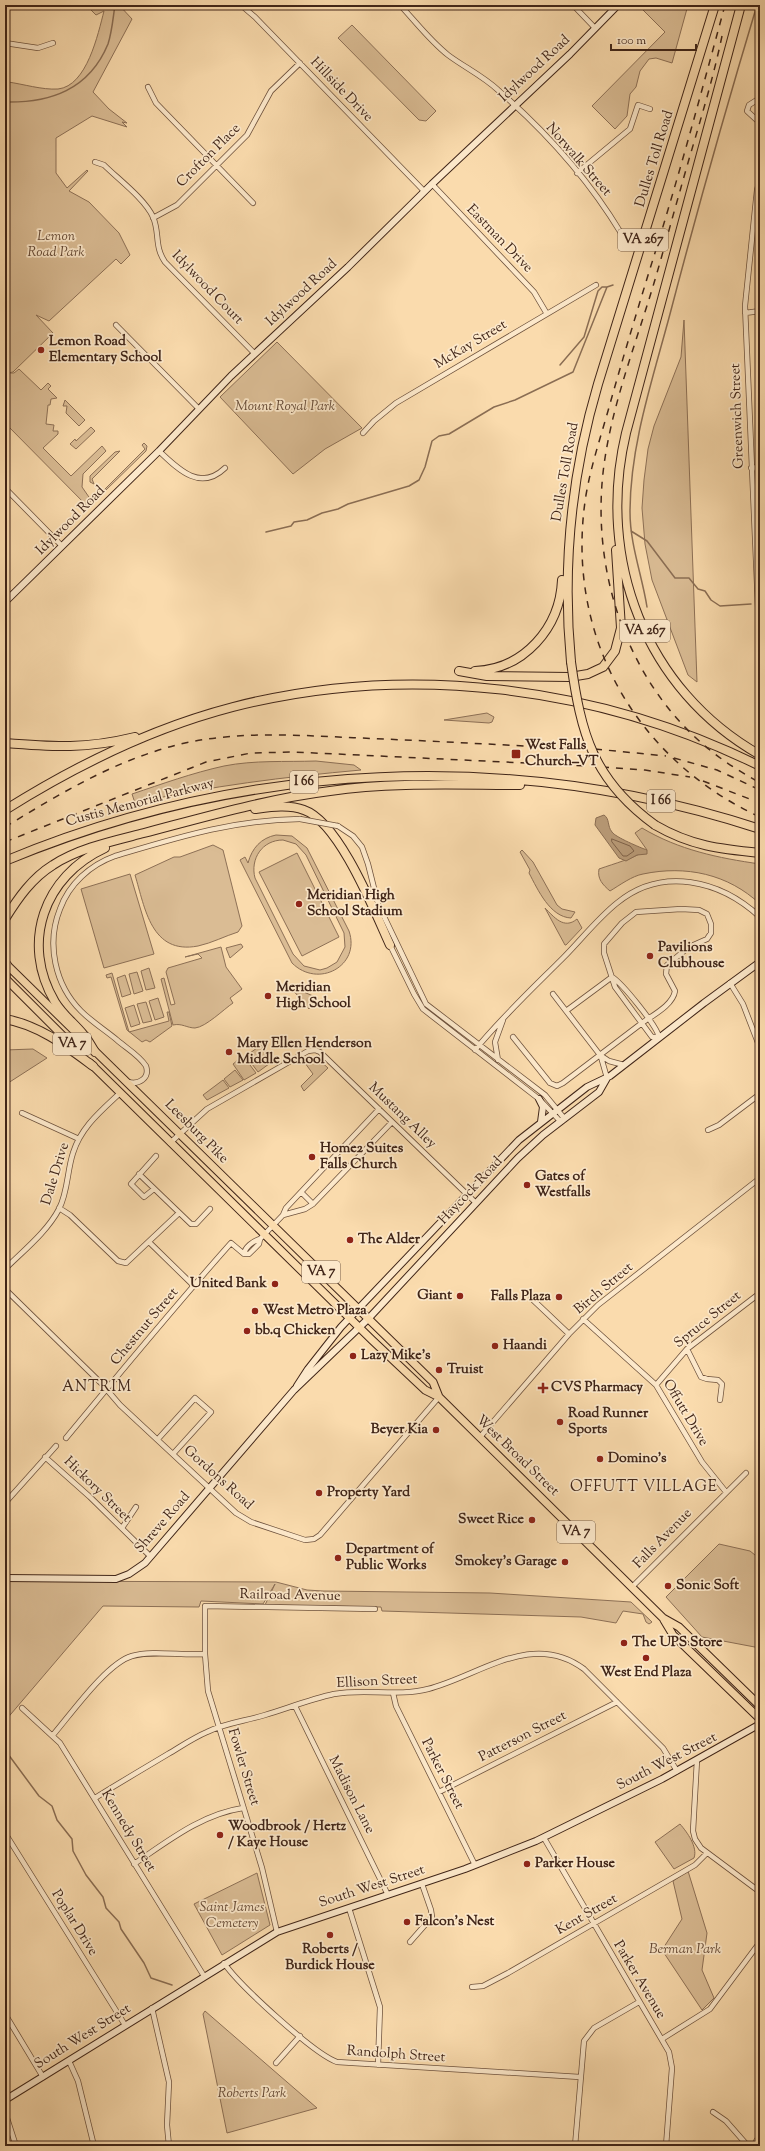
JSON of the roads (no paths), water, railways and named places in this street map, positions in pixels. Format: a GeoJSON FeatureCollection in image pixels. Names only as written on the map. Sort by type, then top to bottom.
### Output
{"type":"FeatureCollection","features":[{"type":"Feature","properties":{"kind":"highway","name":"Dulles Toll Road"},"geometry":{"type":"LineString","coordinates":[[715,5],[590,415],[574,490],[568,544],[568,620],[571,662],[582,722],[594,757],[616,790],[655,825],[681,839],[706,847],[760,853]]}},
{"type":"Feature","properties":{"kind":"highway","name":"VA 267"},"geometry":{"type":"LineString","coordinates":[[740,5],[626,433],[620,464],[617,496],[619,537],[625,574],[640,620],[656,654],[679,687],[700,710],[728,735],[760,755]]}},
{"type":"Feature","properties":{"kind":"highway"},"geometry":{"type":"LineString","coordinates":[[568,544],[562,568],[562,588],[558,609],[541,638],[524,653],[505,664],[486,670],[459,671],[487,676],[576,676],[593,672],[610,659],[617,646],[622,623],[614,535],[617,496]]}},
{"type":"Feature","properties":{"kind":"highway"},"geometry":{"type":"LineString","coordinates":[[5,810],[66,774],[153,733],[207,714],[260,701],[318,691],[400,685],[498,688],[595,705],[676,730],[760,766]]}},
{"type":"Feature","properties":{"kind":"highway"},"geometry":{"type":"LineString","coordinates":[[5,743],[51,747],[92,746],[153,733]]}},
{"type":"Feature","properties":{"kind":"highway","name":"Custis Memorial Parkway"},"geometry":{"type":"LineString","coordinates":[[5,862],[92,828],[168,806],[244,790],[307,782],[398,776],[467,777],[560,784],[614,792],[686,807],[760,829]]}},
{"type":"Feature","properties":{"kind":"highway"},"geometry":{"type":"LineString","coordinates":[[5,919],[26,888],[52,865],[79,852],[218,813],[311,793],[364,788],[524,786],[584,792],[614,792]]}},
{"type":"Feature","properties":{"kind":"highway"},"geometry":{"type":"LineString","coordinates":[[218,813],[267,808],[295,808],[304,810],[317,817],[328,827],[340,843],[390,945]]}},
{"type":"Feature","properties":{"kind":"highway"},"geometry":{"type":"LineString","coordinates":[[95,1052],[84,1034],[59,1008],[47,987],[39,958],[41,926],[52,894],[71,869],[99,851],[143,833]]}},
{"type":"Feature","properties":{"kind":"highway"},"geometry":{"type":"LineString","coordinates":[[5,979],[6,964]]}},
{"type":"Feature","properties":{"kind":"highway"},"geometry":{"type":"LineString","coordinates":[[5,1019],[23,1024],[51,1036],[93,1066]]}},
{"type":"Feature","properties":{"kind":"main road","name":"Idylwood Road"},"geometry":{"type":"LineString","coordinates":[[5,602],[159,451],[255,354],[348,267],[514,104],[570,54],[618,5]]}},
{"type":"Feature","properties":{"kind":"main road","name":"Haycock Road"},"geometry":{"type":"LineString","coordinates":[[360,1309],[508,1151],[540,1123],[587,1088],[607,1078],[730,983],[760,962]]}},
{"type":"Feature","properties":{"kind":"main road","name":"Leesburg Pike"},"geometry":{"type":"LineString","coordinates":[[6,964],[369,1318]]}},
{"type":"Feature","properties":{"kind":"main road","name":"Leesburg Pike"},"geometry":{"type":"LineString","coordinates":[[5,979],[262,1237],[359,1328]]}},
{"type":"Feature","properties":{"kind":"main road","name":"Haycock Road"},"geometry":{"type":"LineString","coordinates":[[359,1328],[518,1158],[562,1120],[599,1092],[607,1078]]}},
{"type":"Feature","properties":{"kind":"main road"},"geometry":{"type":"LineString","coordinates":[[539,1099],[543,1111],[540,1123]]}},
{"type":"Feature","properties":{"kind":"main road","name":"Shreve Road"},"geometry":{"type":"LineString","coordinates":[[5,1578],[116,1579],[135,1571],[150,1556],[294,1390],[308,1369],[360,1309]]}},
{"type":"Feature","properties":{"kind":"main road","name":"West Broad Street"},"geometry":{"type":"LineString","coordinates":[[369,1318],[433,1382],[438,1397]]}},
{"type":"Feature","properties":{"kind":"main road","name":"Shreve Road"},"geometry":{"type":"LineString","coordinates":[[294,1390],[312,1376],[359,1328]]}},
{"type":"Feature","properties":{"kind":"main road","name":"West Broad Street"},"geometry":{"type":"LineString","coordinates":[[359,1328],[425,1390],[438,1397],[480,1437],[663,1618],[673,1634],[760,1719]]}},
{"type":"Feature","properties":{"kind":"main road","name":"West Broad Street"},"geometry":{"type":"LineString","coordinates":[[663,1618],[679,1627],[760,1706]]}},
{"type":"Feature","properties":{"kind":"main road","name":"South West Street"},"geometry":{"type":"LineString","coordinates":[[5,2100],[224,1963],[277,1932],[422,1884],[544,1838],[677,1771],[760,1724]]}},
{"type":"Feature","properties":{"kind":"street","name":"Hillside Drive"},"geometry":{"type":"LineString","coordinates":[[241,5],[300,63],[424,191]]}},
{"type":"Feature","properties":{"kind":"street","name":"Norwalk Street"},"geometry":{"type":"LineString","coordinates":[[400,5],[444,52],[489,82],[514,104],[577,173],[602,203],[621,232]]}},
{"type":"Feature","properties":{"kind":"street"},"geometry":{"type":"LineString","coordinates":[[573,5],[595,28]]}},
{"type":"Feature","properties":{"kind":"street"},"geometry":{"type":"LineString","coordinates":[[5,43],[38,48],[52,43]]}},
{"type":"Feature","properties":{"kind":"street","name":"Crofton Place"},"geometry":{"type":"LineString","coordinates":[[153,218],[177,205],[217,166],[253,128],[271,91],[300,63]]}},
{"type":"Feature","properties":{"kind":"street"},"geometry":{"type":"LineString","coordinates":[[148,87],[156,103],[253,203]]}},
{"type":"Feature","properties":{"kind":"street"},"geometry":{"type":"LineString","coordinates":[[760,98],[749,105],[747,111],[760,123]]}},
{"type":"Feature","properties":{"kind":"street"},"geometry":{"type":"LineString","coordinates":[[577,173],[630,129],[638,105],[650,109]]}},
{"type":"Feature","properties":{"kind":"street","name":"Idylwood Court"},"geometry":{"type":"LineString","coordinates":[[95,162],[104,165],[145,205],[153,218],[158,249],[165,262],[255,354]]}},
{"type":"Feature","properties":{"kind":"street","name":"Greenwich Street"},"geometry":{"type":"LineString","coordinates":[[760,178],[757,190],[745,313],[760,654]]}},
{"type":"Feature","properties":{"kind":"street","name":"Eastman Drive"},"geometry":{"type":"LineString","coordinates":[[432,184],[534,292],[547,314]]}},
{"type":"Feature","properties":{"kind":"street","name":"McKay Street"},"geometry":{"type":"LineString","coordinates":[[364,433],[374,421],[396,402],[596,285]]}},
{"type":"Feature","properties":{"kind":"street"},"geometry":{"type":"LineString","coordinates":[[745,313],[760,311]]}},
{"type":"Feature","properties":{"kind":"street"},"geometry":{"type":"LineString","coordinates":[[116,325],[199,409]]}},
{"type":"Feature","properties":{"kind":"street"},"geometry":{"type":"LineString","coordinates":[[159,451],[184,473],[198,478],[215,476],[225,468]]}},
{"type":"Feature","properties":{"kind":"street"},"geometry":{"type":"LineString","coordinates":[[751,468],[760,467]]}},
{"type":"Feature","properties":{"kind":"street"},"geometry":{"type":"LineString","coordinates":[[5,488],[62,546]]}},
{"type":"Feature","properties":{"kind":"street"},"geometry":{"type":"LineString","coordinates":[[123,1079],[132,1083],[142,1081],[147,1074],[146,1066],[81,1011],[67,993],[57,972],[53,949],[55,926],[61,905],[72,886],[86,872],[105,860],[183,836],[242,823],[300,820],[338,826],[353,836],[364,851],[378,904],[422,997],[431,1009],[545,1095],[562,1120]]}},
{"type":"Feature","properties":{"kind":"street"},"geometry":{"type":"LineString","coordinates":[[475,1050],[506,1015],[612,908],[624,898],[644,888],[674,882],[701,883],[713,886],[735,896],[760,917]]}},
{"type":"Feature","properties":{"kind":"street"},"geometry":{"type":"LineString","coordinates":[[514,1037],[548,1081],[555,1086],[563,1083],[642,1023],[648,1019],[674,996],[674,988],[666,972],[670,962],[689,947],[704,942],[709,937],[711,924],[707,914],[699,910],[681,908],[640,911],[632,914],[604,944],[604,953],[615,987],[642,1023],[652,1037],[659,1037]]}},
{"type":"Feature","properties":{"kind":"street"},"geometry":{"type":"LineString","coordinates":[[390,945],[423,1009],[556,1111]]}},
{"type":"Feature","properties":{"kind":"street"},"geometry":{"type":"LineString","coordinates":[[566,1011],[612,977]]}},
{"type":"Feature","properties":{"kind":"street"},"geometry":{"type":"LineString","coordinates":[[612,977],[622,985],[648,1019],[659,1037]]}},
{"type":"Feature","properties":{"kind":"street"},"geometry":{"type":"LineString","coordinates":[[730,983],[743,1004],[760,1048]]}},
{"type":"Feature","properties":{"kind":"street"},"geometry":{"type":"LineString","coordinates":[[553,994],[600,1055],[608,1061],[624,1065]]}},
{"type":"Feature","properties":{"kind":"street"},"geometry":{"type":"LineString","coordinates":[[498,1060],[495,1042],[506,1015]]}},
{"type":"Feature","properties":{"kind":"street","name":"Mustang Alley"},"geometry":{"type":"LineString","coordinates":[[170,1143],[207,1109],[312,1050],[320,1052],[476,1203]]}},
{"type":"Feature","properties":{"kind":"street"},"geometry":{"type":"LineString","coordinates":[[600,1055],[607,1078]]}},
{"type":"Feature","properties":{"kind":"street","name":"Dale Drive"},"geometry":{"type":"LineString","coordinates":[[5,1269],[41,1232],[59,1208],[66,1190],[73,1154],[79,1139],[96,1115],[120,1093]]}},
{"type":"Feature","properties":{"kind":"street"},"geometry":{"type":"LineString","coordinates":[[708,1130],[719,1125],[760,1094]]}},
{"type":"Feature","properties":{"kind":"street"},"geometry":{"type":"LineString","coordinates":[[262,1237],[283,1215],[286,1208],[379,1109]]}},
{"type":"Feature","properties":{"kind":"street","name":"Dale Drive"},"geometry":{"type":"LineString","coordinates":[[22,1113],[79,1139]]}},
{"type":"Feature","properties":{"kind":"street"},"geometry":{"type":"LineString","coordinates":[[283,1215],[313,1204],[392,1122]]}},
{"type":"Feature","properties":{"kind":"street"},"geometry":{"type":"LineString","coordinates":[[154,1188],[144,1196],[132,1186],[132,1181],[156,1156]]}},
{"type":"Feature","properties":{"kind":"street"},"geometry":{"type":"LineString","coordinates":[[139,1174],[179,1213],[194,1225],[210,1209]]}},
{"type":"Feature","properties":{"kind":"street","name":"Birch Street"},"geometry":{"type":"LineString","coordinates":[[480,1437],[583,1319],[602,1302],[690,1235],[716,1211],[760,1178]]}},
{"type":"Feature","properties":{"kind":"street"},"geometry":{"type":"LineString","coordinates":[[301,1192],[313,1204]]}},
{"type":"Feature","properties":{"kind":"street"},"geometry":{"type":"LineString","coordinates":[[59,1208],[70,1215],[121,1263],[131,1261],[179,1213]]}},
{"type":"Feature","properties":{"kind":"street","name":"Chestnut Street"},"geometry":{"type":"LineString","coordinates":[[66,1438],[231,1243],[244,1254],[249,1254],[259,1244],[262,1237]]}},
{"type":"Feature","properties":{"kind":"street"},"geometry":{"type":"LineString","coordinates":[[150,1242],[194,1286]]}},
{"type":"Feature","properties":{"kind":"street","name":"Gordons Road"},"geometry":{"type":"LineString","coordinates":[[5,1289],[107,1390],[236,1513],[251,1522],[305,1540],[314,1539],[331,1523],[438,1397]]}},
{"type":"Feature","properties":{"kind":"street","name":"Spruce Street"},"geometry":{"type":"LineString","coordinates":[[656,1385],[687,1349],[760,1293]]}},
{"type":"Feature","properties":{"kind":"street"},"geometry":{"type":"LineString","coordinates":[[531,1298],[569,1334]]}},
{"type":"Feature","properties":{"kind":"street","name":"Offutt Drive"},"geometry":{"type":"LineString","coordinates":[[583,1319],[656,1385],[702,1462],[726,1492]]}},
{"type":"Feature","properties":{"kind":"street"},"geometry":{"type":"LineString","coordinates":[[687,1349],[701,1377],[718,1380],[722,1384],[720,1400]]}},
{"type":"Feature","properties":{"kind":"street"},"geometry":{"type":"LineString","coordinates":[[158,1439],[195,1398],[211,1412],[173,1454]]}},
{"type":"Feature","properties":{"kind":"street"},"geometry":{"type":"LineString","coordinates":[[5,1503],[56,1446]]}},
{"type":"Feature","properties":{"kind":"street","name":"Hickory Street"},"geometry":{"type":"LineString","coordinates":[[45,1457],[150,1556]]}},
{"type":"Feature","properties":{"kind":"street","name":"Falls Avenue"},"geometry":{"type":"LineString","coordinates":[[632,1587],[746,1473]]}},
{"type":"Feature","properties":{"kind":"street"},"geometry":{"type":"LineString","coordinates":[[122,1528],[136,1507]]}},
{"type":"Feature","properties":{"kind":"street","name":"Railroad Avenue"},"geometry":{"type":"LineString","coordinates":[[205,1606],[375,1609]]}},
{"type":"Feature","properties":{"kind":"street","name":"Fowler Street"},"geometry":{"type":"LineString","coordinates":[[205,1606],[205,1654],[208,1691],[262,1868],[277,1932]]}},
{"type":"Feature","properties":{"kind":"street"},"geometry":{"type":"LineString","coordinates":[[53,1735],[110,1670],[125,1659],[140,1655],[205,1654]]}},
{"type":"Feature","properties":{"kind":"street","name":"Ellison Street"},"geometry":{"type":"LineString","coordinates":[[95,1798],[195,1738],[219,1727],[337,1694],[365,1692],[392,1693],[414,1691],[439,1686],[507,1658],[533,1654],[561,1658],[577,1664],[663,1748],[677,1771]]}},
{"type":"Feature","properties":{"kind":"street","name":"Parker Street"},"geometry":{"type":"LineString","coordinates":[[392,1693],[396,1706],[475,1865]]}},
{"type":"Feature","properties":{"kind":"street","name":"Patterson Street"},"geometry":{"type":"LineString","coordinates":[[439,1792],[617,1702]]}},
{"type":"Feature","properties":{"kind":"street","name":"Madison Lane"},"geometry":{"type":"LineString","coordinates":[[295,1706],[388,1895]]}},
{"type":"Feature","properties":{"kind":"street","name":"Kennedy Street"},"geometry":{"type":"LineString","coordinates":[[22,1708],[53,1735],[95,1798],[134,1864],[204,1976]]}},
{"type":"Feature","properties":{"kind":"street"},"geometry":{"type":"LineString","coordinates":[[697,1760],[693,1834],[697,1844],[760,1892]]}},
{"type":"Feature","properties":{"kind":"street"},"geometry":{"type":"LineString","coordinates":[[134,1864],[207,1818],[230,1810],[244,1808]]}},
{"type":"Feature","properties":{"kind":"street","name":"Poplar Drive"},"geometry":{"type":"LineString","coordinates":[[5,1833],[125,2025]]}},
{"type":"Feature","properties":{"kind":"street","name":"Parker Avenue"},"geometry":{"type":"LineString","coordinates":[[544,1838],[669,2052],[672,2068],[666,2146]]}},
{"type":"Feature","properties":{"kind":"street","name":"Kent Street"},"geometry":{"type":"LineString","coordinates":[[472,1987],[483,1986],[508,1974],[695,1865],[707,1853]]}},
{"type":"Feature","properties":{"kind":"street"},"geometry":{"type":"LineString","coordinates":[[410,1942],[432,1917],[422,1884]]}},
{"type":"Feature","properties":{"kind":"street"},"geometry":{"type":"LineString","coordinates":[[349,1908],[380,2007],[378,2065]]}},
{"type":"Feature","properties":{"kind":"street"},"geometry":{"type":"LineString","coordinates":[[662,2039],[710,2009],[760,1942]]}},
{"type":"Feature","properties":{"kind":"street","name":"Randolph Street"},"geometry":{"type":"LineString","coordinates":[[224,1963],[239,1982],[300,2036],[330,2059],[341,2063],[580,2077]]}},
{"type":"Feature","properties":{"kind":"street"},"geometry":{"type":"LineString","coordinates":[[575,2146],[582,2048],[586,2036],[594,2028],[639,2002]]}},
{"type":"Feature","properties":{"kind":"street"},"geometry":{"type":"LineString","coordinates":[[152,2008],[169,2082],[167,2125],[169,2146]]}},
{"type":"Feature","properties":{"kind":"street"},"geometry":{"type":"LineString","coordinates":[[5,2014],[43,2076]]}},
{"type":"Feature","properties":{"kind":"street"},"geometry":{"type":"LineString","coordinates":[[276,2063],[300,2036]]}},
{"type":"Feature","properties":{"kind":"street"},"geometry":{"type":"LineString","coordinates":[[69,2061],[78,2081],[94,2146]]}},
{"type":"Feature","properties":{"kind":"street"},"geometry":{"type":"LineString","coordinates":[[5,2112],[12,2129],[16,2146]]}},
{"type":"Feature","properties":{"kind":"street"},"geometry":{"type":"LineString","coordinates":[[714,2112],[726,2121],[748,2146]]}},
{"type":"Feature","properties":{"kind":"street"},"geometry":{"type":"LineString","coordinates":[[753,2146],[760,2135]]}},
{"type":"Feature","properties":{"kind":"water"},"geometry":{"type":"Polygon","coordinates":[[[604,815],[607,818],[610,830],[614,834],[647,850],[647,854],[637,855],[626,861],[619,858],[595,825],[596,818],[604,815]]]}},
{"type":"Feature","properties":{"kind":"waterway"},"geometry":{"type":"LineString","coordinates":[[5,102],[37,100],[66,91],[79,83],[90,73],[100,60],[108,44],[115,5]]}},
{"type":"Feature","properties":{"kind":"waterway"},"geometry":{"type":"LineString","coordinates":[[647,607],[634,548],[630,512],[631,487],[638,437],[701,198],[757,5]]}},
{"type":"Feature","properties":{"kind":"waterway"},"geometry":{"type":"LineString","coordinates":[[266,532],[291,526],[294,522],[307,520],[348,504],[409,486],[419,480],[425,467],[432,441],[439,436],[449,434],[494,407],[515,400],[573,372],[607,287],[613,285]]}},
{"type":"Feature","properties":{"kind":"waterway"},"geometry":{"type":"LineString","coordinates":[[560,365],[584,337],[598,291],[602,287],[607,287]]}},
{"type":"Feature","properties":{"kind":"waterway"},"geometry":{"type":"LineString","coordinates":[[631,531],[647,541],[675,578],[689,578],[698,589],[705,591],[711,600],[720,606],[751,604]]}},
{"type":"Feature","properties":{"kind":"waterway"},"geometry":{"type":"LineString","coordinates":[[5,1750],[39,1796],[52,1806],[57,1820],[72,1839],[73,1851],[86,1875],[103,1897],[106,1908],[119,1922],[121,1929],[144,1963],[151,1978],[172,1985]]}},
{"type":"Feature","properties":{"kind":"railway"},"geometry":{"type":"LineString","coordinates":[[725,5],[679,172],[593,463],[586,495],[582,546],[586,595],[598,642],[618,686],[644,726],[677,762],[715,792],[760,817]]}},
{"type":"Feature","properties":{"kind":"railway"},"geometry":{"type":"LineString","coordinates":[[722,36],[708,95],[661,260],[626,370],[614,414],[605,458],[601,499],[602,540],[609,581],[620,621],[637,659],[658,694],[684,726],[715,754],[731,766],[760,783]]}},
{"type":"Feature","properties":{"kind":"railway"},"geometry":{"type":"LineString","coordinates":[[5,827],[78,784],[116,766],[156,751],[206,739],[231,736],[283,735],[415,740],[580,749]]}},
{"type":"Feature","properties":{"kind":"railway"},"geometry":{"type":"LineString","coordinates":[[595,749],[666,756]]}},
{"type":"Feature","properties":{"kind":"railway"},"geometry":{"type":"LineString","coordinates":[[5,842],[206,762],[251,753],[294,752],[589,766]]}},
{"type":"Feature","properties":{"kind":"railway"},"geometry":{"type":"LineString","coordinates":[[674,758],[717,770],[760,790]]}},
{"type":"Feature","properties":{"kind":"railway"},"geometry":{"type":"LineString","coordinates":[[602,767],[645,770],[690,777]]}},
{"type":"Feature","properties":{"kind":"railway"},"geometry":{"type":"LineString","coordinates":[[703,781],[760,803]]}},
{"type":"Feature","properties":{"kind":"place","name":"Lemon Road Elementary School"},"geometry":{"type":"Point","coordinates":[41,350]}},
{"type":"Feature","properties":{"kind":"place","name":"West Falls Church–VT"},"geometry":{"type":"Point","coordinates":[516,754]}},
{"type":"Feature","properties":{"kind":"place","name":"Meridian High School Stadium"},"geometry":{"type":"Point","coordinates":[299,904]}},
{"type":"Feature","properties":{"kind":"place","name":"Pavilions Clubhouse"},"geometry":{"type":"Point","coordinates":[650,956]}},
{"type":"Feature","properties":{"kind":"place","name":"Meridian High School"},"geometry":{"type":"Point","coordinates":[268,996]}},
{"type":"Feature","properties":{"kind":"place","name":"Mary Ellen Henderson Middle School"},"geometry":{"type":"Point","coordinates":[229,1052]}},
{"type":"Feature","properties":{"kind":"place","name":"Home2 Suites Falls Church"},"geometry":{"type":"Point","coordinates":[312,1157]}},
{"type":"Feature","properties":{"kind":"place","name":"Gates of Westfalls"},"geometry":{"type":"Point","coordinates":[527,1185]}},
{"type":"Feature","properties":{"kind":"place","name":"The Alder"},"geometry":{"type":"Point","coordinates":[350,1240]}},
{"type":"Feature","properties":{"kind":"place","name":"United Bank"},"geometry":{"type":"Point","coordinates":[275,1284]}},
{"type":"Feature","properties":{"kind":"place","name":"Giant"},"geometry":{"type":"Point","coordinates":[460,1296]}},
{"type":"Feature","properties":{"kind":"place","name":"Falls Plaza"},"geometry":{"type":"Point","coordinates":[559,1297]}},
{"type":"Feature","properties":{"kind":"place","name":"West Metro Plaza"},"geometry":{"type":"Point","coordinates":[255,1311]}},
{"type":"Feature","properties":{"kind":"place","name":"bb.q Chicken"},"geometry":{"type":"Point","coordinates":[247,1331]}},
{"type":"Feature","properties":{"kind":"place","name":"Haandi"},"geometry":{"type":"Point","coordinates":[495,1346]}},
{"type":"Feature","properties":{"kind":"place","name":"Lazy Mike’s"},"geometry":{"type":"Point","coordinates":[353,1356]}},
{"type":"Feature","properties":{"kind":"place","name":"Truist"},"geometry":{"type":"Point","coordinates":[439,1370]}},
{"type":"Feature","properties":{"kind":"place","name":"CVS Pharmacy"},"geometry":{"type":"Point","coordinates":[543,1388]}},
{"type":"Feature","properties":{"kind":"place","name":"Road Runner Sports"},"geometry":{"type":"Point","coordinates":[560,1422]}},
{"type":"Feature","properties":{"kind":"place","name":"Beyer Kia"},"geometry":{"type":"Point","coordinates":[436,1430]}},
{"type":"Feature","properties":{"kind":"place","name":"Domino's"},"geometry":{"type":"Point","coordinates":[600,1459]}},
{"type":"Feature","properties":{"kind":"place","name":"Property Yard"},"geometry":{"type":"Point","coordinates":[319,1493]}},
{"type":"Feature","properties":{"kind":"place","name":"Sweet Rice"},"geometry":{"type":"Point","coordinates":[532,1520]}},
{"type":"Feature","properties":{"kind":"place","name":"Department of Public Works"},"geometry":{"type":"Point","coordinates":[338,1558]}},
{"type":"Feature","properties":{"kind":"place","name":"Smokey's Garage"},"geometry":{"type":"Point","coordinates":[565,1562]}},
{"type":"Feature","properties":{"kind":"place","name":"Sonic Soft"},"geometry":{"type":"Point","coordinates":[668,1586]}},
{"type":"Feature","properties":{"kind":"place","name":"The UPS Store"},"geometry":{"type":"Point","coordinates":[624,1643]}},
{"type":"Feature","properties":{"kind":"place","name":"West End Plaza"},"geometry":{"type":"Point","coordinates":[646,1658]}},
{"type":"Feature","properties":{"kind":"place","name":"Woodbrook / Hertz / Kaye House"},"geometry":{"type":"Point","coordinates":[220,1835]}},
{"type":"Feature","properties":{"kind":"place","name":"Parker House"},"geometry":{"type":"Point","coordinates":[527,1864]}},
{"type":"Feature","properties":{"kind":"place","name":"Falcon's Nest"},"geometry":{"type":"Point","coordinates":[407,1922]}},
{"type":"Feature","properties":{"kind":"place","name":"Roberts / Burdick House"},"geometry":{"type":"Point","coordinates":[330,1935]}},
{"type":"Feature","properties":{"kind":"district","name":"ANTRIM"},"geometry":{"type":"Point","coordinates":[97,1387]}},
{"type":"Feature","properties":{"kind":"district","name":"OFFUTT VILLAGE"},"geometry":{"type":"Point","coordinates":[644,1487]}},
{"type":"Feature","properties":{"kind":"park label","name":"Lemon Road Park"},"geometry":{"type":"Point","coordinates":[56,246]}},
{"type":"Feature","properties":{"kind":"park label","name":"Mount Royal Park"},"geometry":{"type":"Point","coordinates":[285,407]}},
{"type":"Feature","properties":{"kind":"park label","name":"Saint James Cemetery"},"geometry":{"type":"Point","coordinates":[232,1916]}},
{"type":"Feature","properties":{"kind":"park label","name":"Berman Park"},"geometry":{"type":"Point","coordinates":[685,1950]}},
{"type":"Feature","properties":{"kind":"park label","name":"Roberts Park"},"geometry":{"type":"Point","coordinates":[252,2094]}}]}
